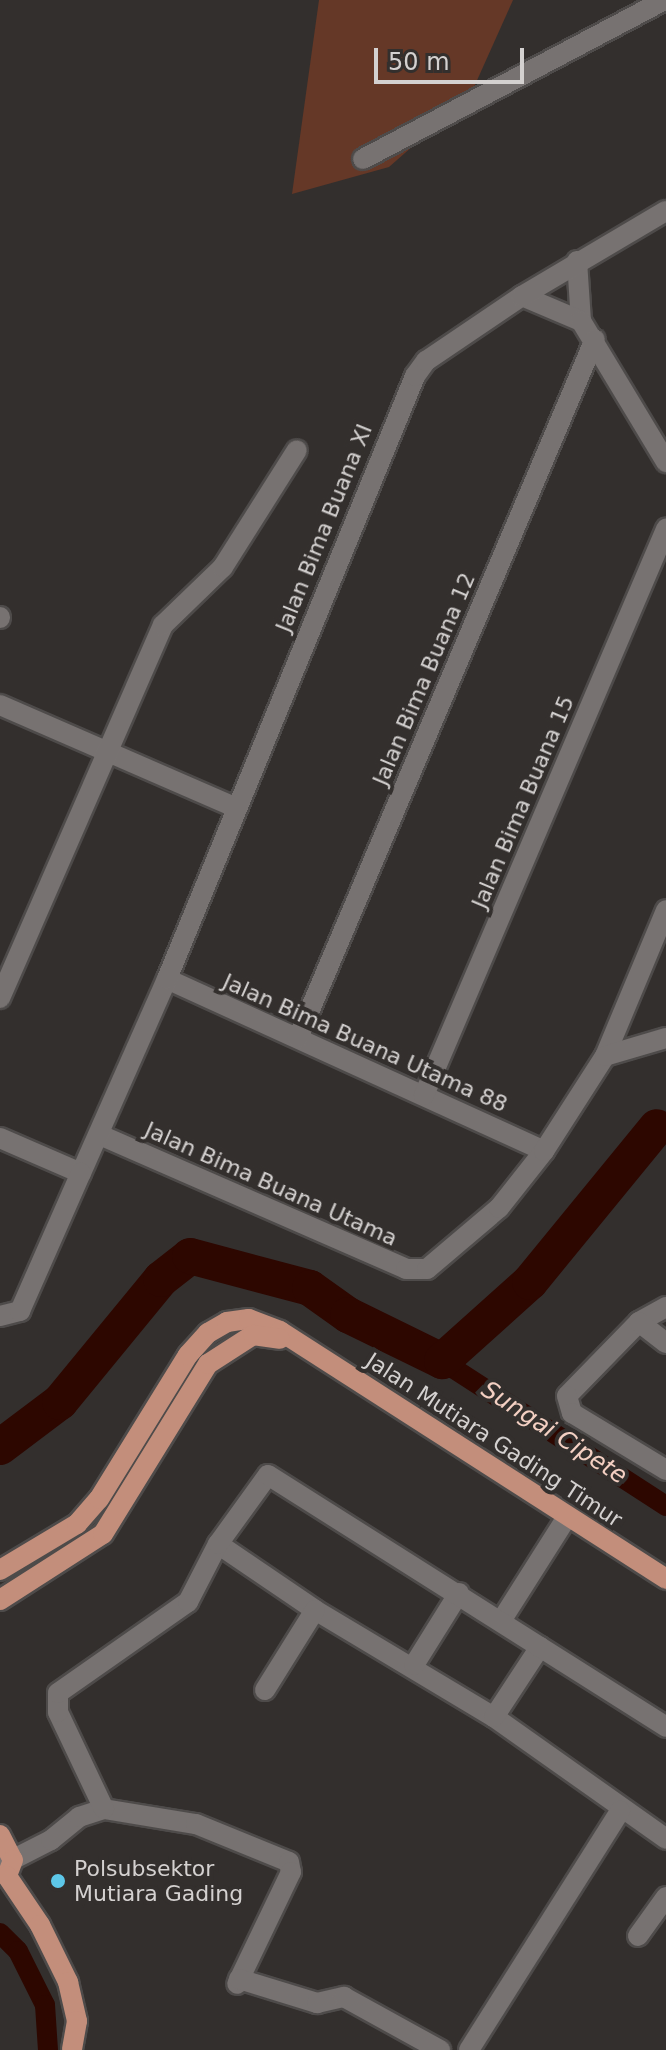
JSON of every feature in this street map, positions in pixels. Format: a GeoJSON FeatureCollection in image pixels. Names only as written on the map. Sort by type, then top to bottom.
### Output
{"type":"FeatureCollection","features":[{"type":"Feature","properties":{"kind":"main road","name":"Jalan Mutiara Gading Timur"},"geometry":{"type":"LineString","coordinates":[[0,1570],[77,1524],[99,1499],[188,1355],[208,1333],[227,1322],[249,1319],[269,1324],[666,1579]]}},
{"type":"Feature","properties":{"kind":"main road","name":"Jalan Mutiara Gading Timur"},"geometry":{"type":"LineString","coordinates":[[0,1600],[103,1534],[192,1386],[225,1349],[253,1335],[295,1343]]}},
{"type":"Feature","properties":{"kind":"main road"},"geometry":{"type":"LineString","coordinates":[[0,1835],[5,1869],[40,1925],[68,1982],[77,2021],[72,2050]]}},
{"type":"Feature","properties":{"kind":"street"},"geometry":{"type":"LineString","coordinates":[[363,159],[665,0]]}},
{"type":"Feature","properties":{"kind":"street","name":"Jalan Bima Buana XI"},"geometry":{"type":"LineString","coordinates":[[167,979],[235,807],[415,376],[426,361],[522,296],[666,211]]}},
{"type":"Feature","properties":{"kind":"street"},"geometry":{"type":"LineString","coordinates":[[577,261],[581,321]]}},
{"type":"Feature","properties":{"kind":"street"},"geometry":{"type":"LineString","coordinates":[[522,296],[581,321],[595,339],[666,462]]}},
{"type":"Feature","properties":{"kind":"street","name":"Jalan Bima Buana 12"},"geometry":{"type":"LineString","coordinates":[[298,1038],[595,339]]}},
{"type":"Feature","properties":{"kind":"street"},"geometry":{"type":"LineString","coordinates":[[0,998],[163,625],[223,567],[297,450]]}},
{"type":"Feature","properties":{"kind":"street","name":"Jalan Bima Buana 15"},"geometry":{"type":"LineString","coordinates":[[424,1095],[666,529]]}},
{"type":"Feature","properties":{"kind":"street"},"geometry":{"type":"LineString","coordinates":[[0,705],[235,807]]}},
{"type":"Feature","properties":{"kind":"street","name":"Jalan Bima Buana Utama"},"geometry":{"type":"LineString","coordinates":[[100,1135],[406,1269],[427,1269],[452,1252],[499,1208],[544,1151],[605,1056],[666,910]]}},
{"type":"Feature","properties":{"kind":"street"},"geometry":{"type":"LineString","coordinates":[[0,1316],[20,1311],[167,979]]}},
{"type":"Feature","properties":{"kind":"street","name":"Jalan Bima Buana Utama 88"},"geometry":{"type":"LineString","coordinates":[[167,979],[544,1151]]}},
{"type":"Feature","properties":{"kind":"street"},"geometry":{"type":"LineString","coordinates":[[605,1056],[666,1038]]}},
{"type":"Feature","properties":{"kind":"street"},"geometry":{"type":"LineString","coordinates":[[0,1138],[81,1173]]}},
{"type":"Feature","properties":{"kind":"street"},"geometry":{"type":"LineString","coordinates":[[666,1307],[639,1322],[576,1381],[567,1404],[572,1413],[666,1470]]}},
{"type":"Feature","properties":{"kind":"street"},"geometry":{"type":"LineString","coordinates":[[639,1322],[666,1343]]}},
{"type":"Feature","properties":{"kind":"street"},"geometry":{"type":"LineString","coordinates":[[104,1809],[58,1712],[58,1693],[188,1602],[218,1544],[268,1475],[459,1593],[666,1727]]}},
{"type":"Feature","properties":{"kind":"street"},"geometry":{"type":"LineString","coordinates":[[501,1621],[567,1517]]}},
{"type":"Feature","properties":{"kind":"street"},"geometry":{"type":"LineString","coordinates":[[218,1544],[315,1610],[414,1665],[494,1717],[620,1811],[666,1839]]}},
{"type":"Feature","properties":{"kind":"street"},"geometry":{"type":"LineString","coordinates":[[414,1665],[459,1593]]}},
{"type":"Feature","properties":{"kind":"street"},"geometry":{"type":"LineString","coordinates":[[265,1690],[315,1610]]}},
{"type":"Feature","properties":{"kind":"street"},"geometry":{"type":"LineString","coordinates":[[494,1717],[540,1647]]}},
{"type":"Feature","properties":{"kind":"street"},"geometry":{"type":"LineString","coordinates":[[5,1869],[79,1817],[104,1809],[196,1824],[289,1862],[291,1872],[238,1982],[317,2003],[344,1997],[440,2050]]}},
{"type":"Feature","properties":{"kind":"street"},"geometry":{"type":"LineString","coordinates":[[469,2050],[620,1811]]}},
{"type":"Feature","properties":{"kind":"street"},"geometry":{"type":"LineString","coordinates":[[638,1936],[666,1897]]}},
{"type":"Feature","properties":{"kind":"shaded area"},"geometry":{"type":"Polygon","coordinates":[[[319,0],[513,0],[470,96],[389,167],[292,194],[319,0]]]}},
{"type":"Feature","properties":{"kind":"waterway"},"geometry":{"type":"LineString","coordinates":[[657,1127],[666,1119]]}},
{"type":"Feature","properties":{"kind":"waterway"},"geometry":{"type":"LineString","coordinates":[[0,1447],[60,1402],[161,1279],[190,1256],[310,1288],[348,1315],[442,1361],[530,1282],[657,1127]]}},
{"type":"Feature","properties":{"kind":"waterway","name":"Sungai Cipete"},"geometry":{"type":"LineString","coordinates":[[442,1361],[666,1506]]}},
{"type":"Feature","properties":{"kind":"waterway"},"geometry":{"type":"LineString","coordinates":[[0,1933],[18,1951],[45,2005],[48,2050]]}},
{"type":"Feature","properties":{"kind":"place","name":"Polsubsektor Mutiara Gading"},"geometry":{"type":"Point","coordinates":[58,1881]}}]}
